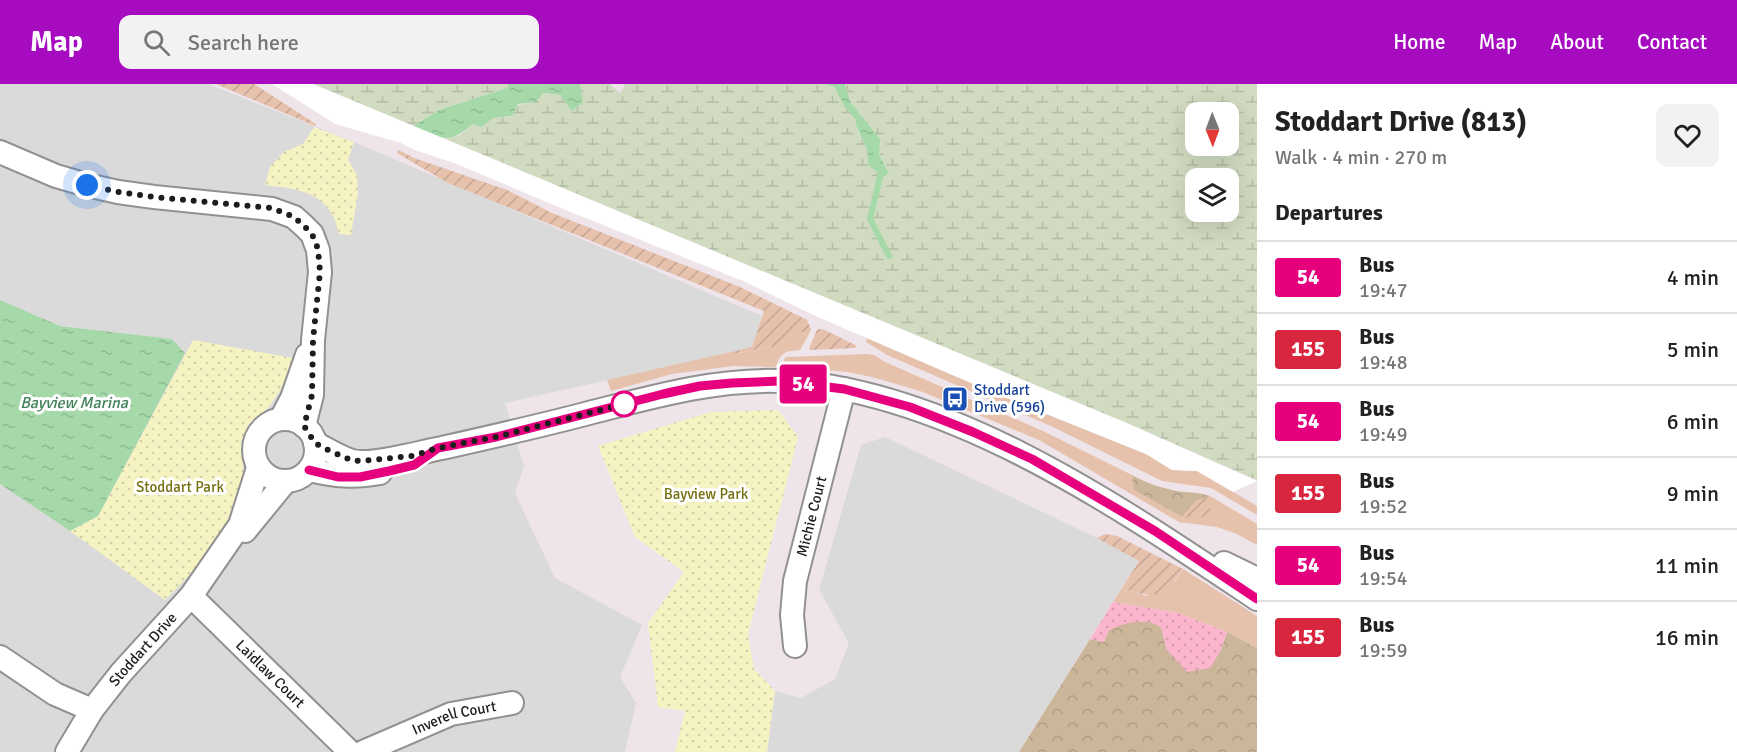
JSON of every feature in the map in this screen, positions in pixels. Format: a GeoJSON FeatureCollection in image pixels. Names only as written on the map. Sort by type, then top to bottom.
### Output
{"type":"FeatureCollection","features":[{"type":"Feature","properties":{"kind":"street"},"geometry":{"type":"LineString","coordinates":[[0,152],[56,176],[118,192],[278,210],[294,217],[312,234],[318,249],[320,280],[313,340],[310,434],[316,452],[309,470],[298,479],[285,482],[274,480],[258,468],[253,456],[254,443],[259,432],[269,423],[281,419],[293,420],[310,434],[353,461],[412,456],[700,386],[779,381],[844,389],[910,407],[973,432],[1032,459],[1155,531],[1257,599]]}},
{"type":"Feature","properties":{"kind":"street"},"geometry":{"type":"LineString","coordinates":[[281,419],[292,398],[313,340]]}},
{"type":"Feature","properties":{"kind":"street","name":"Michie Court"},"geometry":{"type":"LineString","coordinates":[[795,646],[792,615],[795,580],[844,389]]}},
{"type":"Feature","properties":{"kind":"street"},"geometry":{"type":"LineString","coordinates":[[309,470],[338,477],[360,477],[414,465],[438,448]]}},
{"type":"Feature","properties":{"kind":"street","name":"Stoddart Drive"},"geometry":{"type":"LineString","coordinates":[[67,752],[92,710],[121,673],[191,596],[222,552],[240,525],[258,468]]}},
{"type":"Feature","properties":{"kind":"street","name":"Stoddart Drive"},"geometry":{"type":"LineString","coordinates":[[222,552],[250,527],[285,482]]}},
{"type":"Feature","properties":{"kind":"street"},"geometry":{"type":"LineString","coordinates":[[1155,531],[1257,579]]}},
{"type":"Feature","properties":{"kind":"street","name":"Laidlaw Court"},"geometry":{"type":"LineString","coordinates":[[191,596],[350,752]]}},
{"type":"Feature","properties":{"kind":"street"},"geometry":{"type":"LineString","coordinates":[[0,657],[55,694],[92,710]]}},
{"type":"Feature","properties":{"kind":"street","name":"Inverell Court"},"geometry":{"type":"LineString","coordinates":[[363,752],[451,714],[512,703]]}},
{"type":"Feature","properties":{"kind":"shaded area"},"geometry":{"type":"Polygon","coordinates":[[[0,84],[208,84],[354,142],[762,316],[752,348],[505,403],[524,466],[515,493],[555,578],[642,625],[620,677],[636,703],[625,752],[0,752],[0,484],[70,531],[172,339],[60,326],[0,300],[0,84]]]}},
{"type":"Feature","properties":{"kind":"shaded area"},"geometry":{"type":"Polygon","coordinates":[[[216,84],[254,84],[316,124],[315,126],[216,84]]]}},
{"type":"Feature","properties":{"kind":"shaded area"},"geometry":{"type":"Polygon","coordinates":[[[399,150],[414,158],[507,190],[552,213],[740,287],[807,320],[811,329],[808,336],[801,332],[792,334],[779,346],[733,354],[731,352],[752,347],[764,311],[446,182],[397,153],[399,150]]]}},
{"type":"Feature","properties":{"kind":"shaded area"},"geometry":{"type":"Polygon","coordinates":[[[820,329],[857,346],[855,348],[810,350],[817,330],[820,329]]]}},
{"type":"Feature","properties":{"kind":"shaded area"},"geometry":{"type":"Polygon","coordinates":[[[801,332],[808,336],[800,350],[784,353],[779,358],[776,367],[733,366],[672,374],[611,391],[607,380],[731,352],[734,354],[779,346],[792,334],[801,332]]]}},
{"type":"Feature","properties":{"kind":"shaded area"},"geometry":{"type":"Polygon","coordinates":[[[867,338],[992,392],[1146,454],[1172,470],[1197,471],[1257,506],[1257,515],[1211,488],[1162,481],[1053,427],[887,355],[866,342],[867,338]]]}},
{"type":"Feature","properties":{"kind":"shaded area"},"geometry":{"type":"Polygon","coordinates":[[[874,355],[885,362],[1045,432],[1132,475],[1134,490],[1182,517],[1210,517],[1210,496],[1257,524],[1257,545],[1237,534],[1217,527],[1179,522],[1039,440],[920,391],[847,372],[784,366],[784,359],[787,357],[874,355]]]}},
{"type":"Feature","properties":{"kind":"shaded area"},"geometry":{"type":"Polygon","coordinates":[[[885,437],[1139,560],[1019,752],[767,752],[775,691],[801,698],[835,679],[849,643],[819,590],[861,445],[885,437]]]}},
{"type":"Feature","properties":{"kind":"shaded area"},"geometry":{"type":"Polygon","coordinates":[[[1210,496],[1210,517],[1182,517],[1196,501],[1210,496]]]}},
{"type":"Feature","properties":{"kind":"shaded area"},"geometry":{"type":"Polygon","coordinates":[[[1105,534],[1117,536],[1183,569],[1169,586],[1157,594],[1142,594],[1122,588],[1139,561],[1097,538],[1105,534]]]}},
{"type":"Feature","properties":{"kind":"shaded area"},"geometry":{"type":"Polygon","coordinates":[[[1183,569],[1257,616],[1257,648],[1227,632],[1178,613],[1113,602],[1122,588],[1146,596],[1175,581],[1183,569]]]}},
{"type":"Feature","properties":{"kind":"green space"},"geometry":{"type":"Polygon","coordinates":[[[313,84],[508,84],[507,88],[439,110],[413,126],[313,84]]]}},
{"type":"Feature","properties":{"kind":"green space"},"geometry":{"type":"Polygon","coordinates":[[[580,84],[610,84],[620,93],[625,84],[824,84],[833,87],[856,120],[867,149],[868,165],[883,177],[889,174],[863,120],[851,103],[845,85],[847,84],[1257,84],[1257,480],[1129,424],[445,139],[461,135],[472,124],[482,127],[493,118],[511,117],[518,105],[535,102],[543,93],[560,95],[572,110],[580,84]]]}},
{"type":"Feature","properties":{"kind":"green space"},"geometry":{"type":"Polygon","coordinates":[[[314,127],[354,142],[348,160],[357,175],[358,193],[351,235],[339,234],[334,218],[327,207],[312,196],[294,189],[265,185],[270,167],[284,152],[303,144],[314,127]]]}},
{"type":"Feature","properties":{"kind":"green space","name":"Stoddart Park"},"geometry":{"type":"Polygon","coordinates":[[[193,340],[293,358],[287,380],[269,407],[251,423],[241,441],[243,499],[199,565],[165,600],[70,531],[98,516],[193,340]]]}},
{"type":"Feature","properties":{"kind":"green space","name":"Bayview Park"},"geometry":{"type":"Polygon","coordinates":[[[778,410],[798,437],[748,634],[754,669],[775,691],[767,752],[675,752],[685,711],[658,707],[648,623],[684,572],[635,537],[598,446],[711,412],[778,410]]]}},
{"type":"Feature","properties":{"kind":"green space"},"geometry":{"type":"Polygon","coordinates":[[[1132,475],[1165,488],[1210,496],[1196,501],[1182,517],[1134,490],[1132,475]]]}},
{"type":"Feature","properties":{"kind":"green space"},"geometry":{"type":"Polygon","coordinates":[[[1150,621],[1161,627],[1167,650],[1220,652],[1227,632],[1257,648],[1257,752],[1019,752],[1090,639],[1104,642],[1109,630],[1126,622],[1150,621]]]}},
{"type":"Feature","properties":{"kind":"sand"},"geometry":{"type":"Polygon","coordinates":[[[1113,602],[1178,613],[1227,632],[1220,652],[1210,668],[1187,672],[1167,650],[1161,627],[1155,624],[1142,621],[1129,623],[1109,630],[1104,642],[1090,639],[1113,602]]]}},
{"type":"Feature","properties":{"kind":"water"},"geometry":{"type":"Polygon","coordinates":[[[508,84],[580,84],[583,102],[572,111],[560,95],[543,93],[536,102],[518,104],[512,116],[493,118],[482,127],[472,124],[450,138],[437,136],[413,126],[439,110],[507,88],[508,84]]]}},
{"type":"Feature","properties":{"kind":"water"},"geometry":{"type":"Polygon","coordinates":[[[824,84],[847,84],[845,85],[851,103],[880,139],[879,154],[889,174],[883,177],[868,165],[867,149],[856,120],[845,107],[834,87],[824,84]]]}},
{"type":"Feature","properties":{"kind":"water","name":"Bayview Marina"},"geometry":{"type":"Polygon","coordinates":[[[0,300],[60,326],[172,339],[185,353],[98,516],[70,531],[0,484],[0,300]]]}},
{"type":"Feature","properties":{"kind":"pier"},"geometry":{"type":"Polygon","coordinates":[[[272,84],[313,84],[1129,424],[1257,481],[1233,492],[1197,471],[1172,470],[1146,454],[992,392],[820,318],[743,281],[454,163],[401,143],[335,124],[272,84]]]}},
{"type":"Feature","properties":{"kind":"waterway"},"geometry":{"type":"LineString","coordinates":[[882,169],[870,219],[889,256]]}},
{"type":"Feature","properties":{"kind":"bus line","name":"54"},"geometry":{"type":"LineString","coordinates":[[309,470],[338,477],[360,477],[389,471],[414,465],[438,448],[496,437],[700,386],[779,381],[844,389],[910,407],[1032,459],[1155,531],[1257,599]]}},
{"type":"Feature","properties":{"kind":"place","name":"Stoddart Drive (596)"},"geometry":{"type":"Point","coordinates":[955,399]}},
{"type":"Feature","properties":{"kind":"route"},"geometry":{"type":"LineString","coordinates":[[87,185],[154,197],[272,208],[294,217],[312,234],[320,260],[320,280],[313,340],[312,395],[304,426],[315,443],[353,461],[412,456],[624,404]]}}]}
